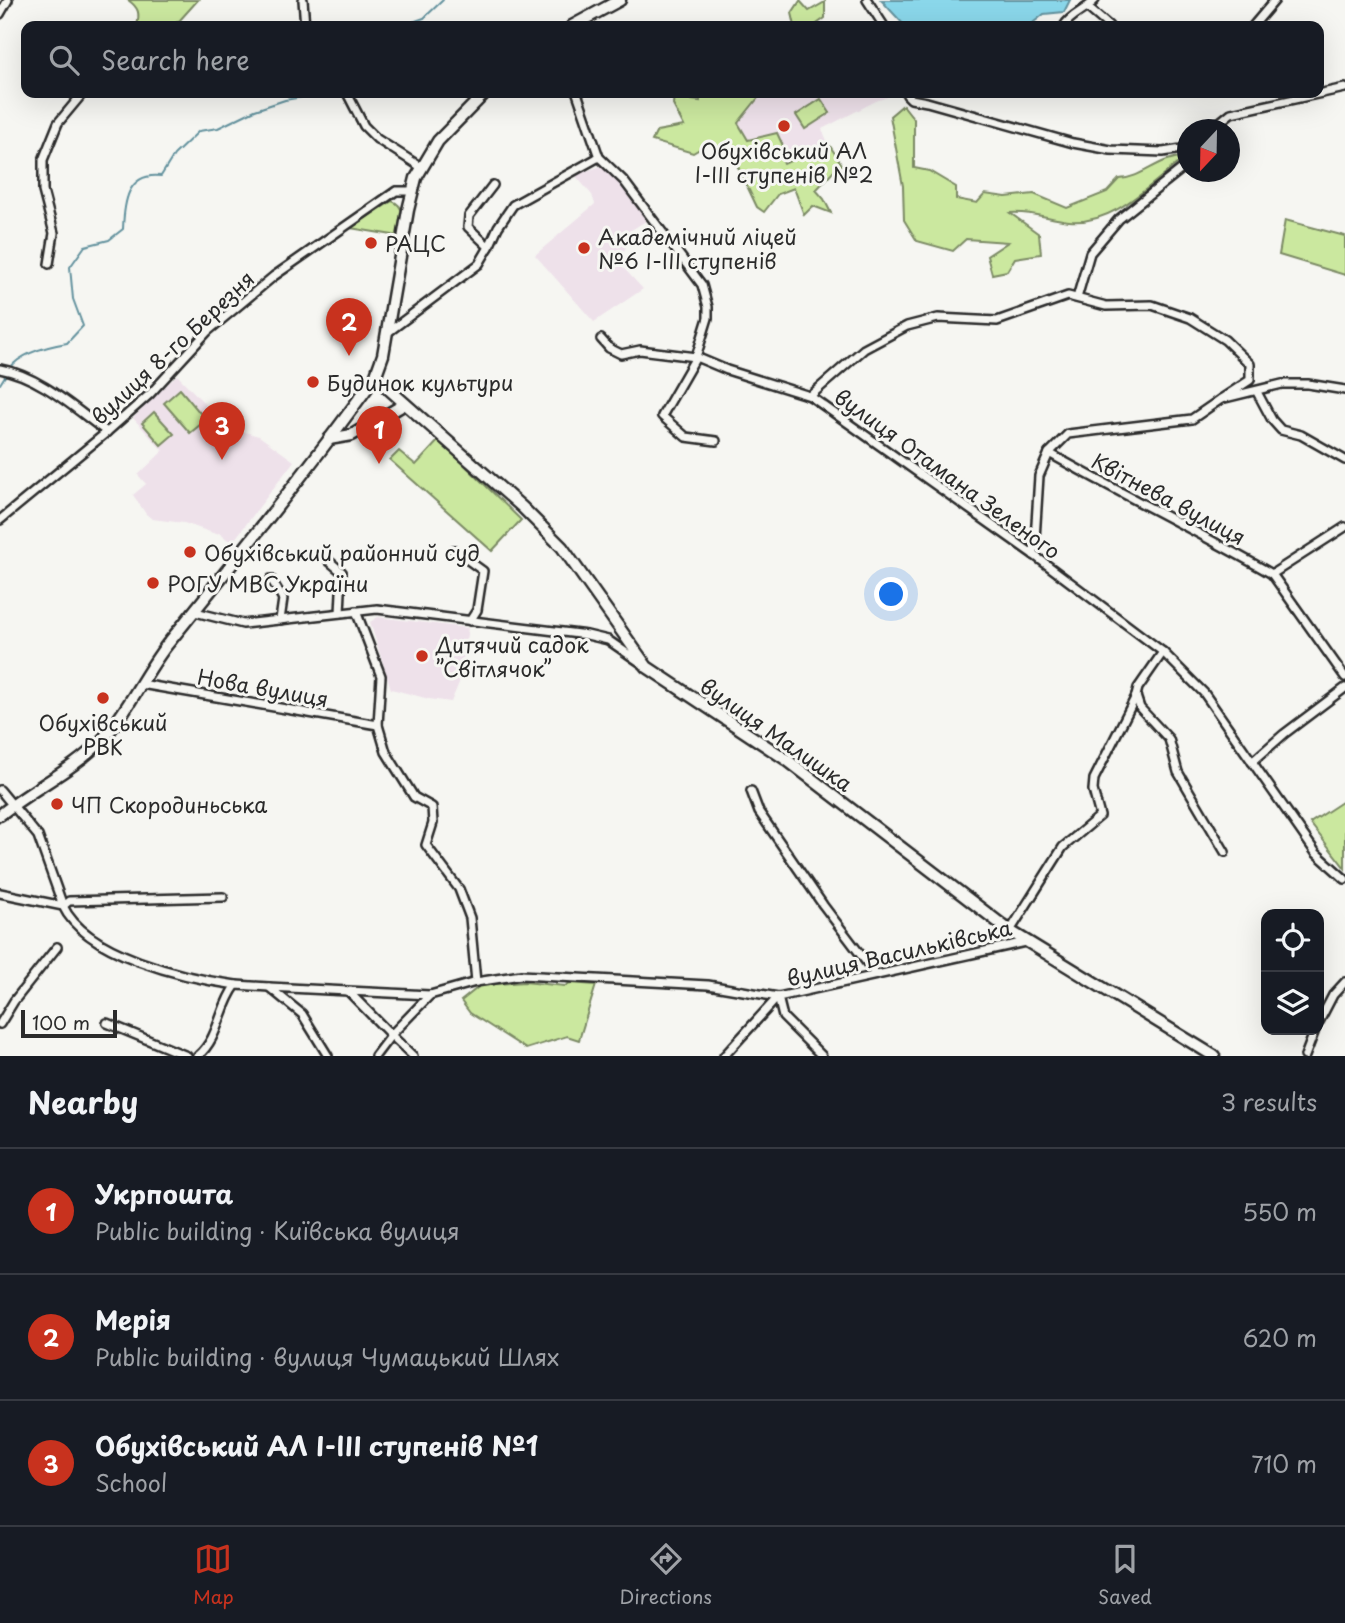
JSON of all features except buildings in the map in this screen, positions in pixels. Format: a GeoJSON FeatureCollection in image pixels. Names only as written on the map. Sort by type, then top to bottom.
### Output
{"type":"FeatureCollection","features":[{"type":"Feature","properties":{"kind":"main road"},"geometry":{"type":"LineString","coordinates":[[581,21],[620,0]]}},
{"type":"Feature","properties":{"kind":"main road"},"geometry":{"type":"LineString","coordinates":[[0,815],[81,758],[120,718],[164,649],[376,377],[383,355],[411,191],[421,167],[438,141],[480,98]]}},
{"type":"Feature","properties":{"kind":"main road","name":"вулиця Малишка"},"geometry":{"type":"LineString","coordinates":[[376,377],[522,507],[562,547],[647,667],[787,760],[1010,931],[1214,1056]]}},
{"type":"Feature","properties":{"kind":"main road"},"geometry":{"type":"LineString","coordinates":[[329,439],[352,435],[405,404]]}},
{"type":"Feature","properties":{"kind":"street"},"geometry":{"type":"LineString","coordinates":[[0,14],[8,0]]}},
{"type":"Feature","properties":{"kind":"street"},"geometry":{"type":"LineString","coordinates":[[303,0],[305,21]]}},
{"type":"Feature","properties":{"kind":"street"},"geometry":{"type":"LineString","coordinates":[[867,0],[881,21]]}},
{"type":"Feature","properties":{"kind":"street"},"geometry":{"type":"LineString","coordinates":[[1067,21],[1088,8],[1095,0]]}},
{"type":"Feature","properties":{"kind":"street"},"geometry":{"type":"LineString","coordinates":[[1257,21],[1275,0]]}},
{"type":"Feature","properties":{"kind":"street"},"geometry":{"type":"LineString","coordinates":[[1088,8],[1104,21]]}},
{"type":"Feature","properties":{"kind":"street"},"geometry":{"type":"LineString","coordinates":[[1324,93],[1345,88]]}},
{"type":"Feature","properties":{"kind":"street"},"geometry":{"type":"LineString","coordinates":[[49,264],[54,233],[43,191],[43,160],[58,123],[79,98]]}},
{"type":"Feature","properties":{"kind":"street"},"geometry":{"type":"LineString","coordinates":[[349,98],[364,126],[377,139],[421,167]]}},
{"type":"Feature","properties":{"kind":"street"},"geometry":{"type":"LineString","coordinates":[[579,98],[599,157],[624,181],[702,285],[708,318],[696,357],[662,416],[686,437],[716,441]]}},
{"type":"Feature","properties":{"kind":"street"},"geometry":{"type":"LineString","coordinates":[[909,98],[1073,143],[1111,150],[1163,152],[1177,150]]}},
{"type":"Feature","properties":{"kind":"street"},"geometry":{"type":"LineString","coordinates":[[1224,119],[1231,113],[1299,98]]}},
{"type":"Feature","properties":{"kind":"street"},"geometry":{"type":"LineString","coordinates":[[387,333],[478,264],[513,205],[599,157]]}},
{"type":"Feature","properties":{"kind":"street"},"geometry":{"type":"LineString","coordinates":[[1077,298],[1090,253],[1119,219],[1177,173]]}},
{"type":"Feature","properties":{"kind":"street"},"geometry":{"type":"LineString","coordinates":[[489,247],[468,227],[469,216],[493,185]]}},
{"type":"Feature","properties":{"kind":"street","name":"вулиця 8-го Березня"},"geometry":{"type":"LineString","coordinates":[[0,520],[150,394],[208,331],[274,276],[396,191],[411,191]]}},
{"type":"Feature","properties":{"kind":"street"},"geometry":{"type":"LineString","coordinates":[[810,396],[864,349],[907,326],[938,318],[997,321],[1068,296],[1106,306],[1152,305],[1190,318],[1226,340],[1250,364],[1250,380],[1192,419],[1068,434],[1049,453],[1038,476],[1034,555]]}},
{"type":"Feature","properties":{"kind":"street","name":"вулиця Отамана Зеленого"},"geometry":{"type":"LineString","coordinates":[[601,339],[609,348],[621,354],[640,350],[696,357],[727,370],[810,396],[1034,555],[1163,652],[1204,693],[1316,853],[1345,879]]}},
{"type":"Feature","properties":{"kind":"street"},"geometry":{"type":"LineString","coordinates":[[2,370],[41,385],[107,432]]}},
{"type":"Feature","properties":{"kind":"street"},"geometry":{"type":"LineString","coordinates":[[1221,399],[1282,384],[1308,384],[1345,390]]}},
{"type":"Feature","properties":{"kind":"street"},"geometry":{"type":"LineString","coordinates":[[1257,392],[1272,420],[1281,430],[1301,435],[1345,460]]}},
{"type":"Feature","properties":{"kind":"street","name":"Квітнева вулиця"},"geometry":{"type":"LineString","coordinates":[[1049,453],[1272,574],[1345,677]]}},
{"type":"Feature","properties":{"kind":"street"},"geometry":{"type":"LineString","coordinates":[[1272,574],[1345,527]]}},
{"type":"Feature","properties":{"kind":"street"},"geometry":{"type":"LineString","coordinates":[[454,550],[484,571],[477,610],[470,621]]}},
{"type":"Feature","properties":{"kind":"street"},"geometry":{"type":"LineString","coordinates":[[329,561],[342,572],[340,613]]}},
{"type":"Feature","properties":{"kind":"street"},"geometry":{"type":"LineString","coordinates":[[271,579],[282,598],[280,620]]}},
{"type":"Feature","properties":{"kind":"street"},"geometry":{"type":"LineString","coordinates":[[195,612],[243,624],[377,609],[587,635],[608,640],[647,667]]}},
{"type":"Feature","properties":{"kind":"street"},"geometry":{"type":"LineString","coordinates":[[356,611],[381,677],[378,725],[386,752],[414,797],[432,807],[433,823],[426,845],[459,889],[470,918],[476,982]]}},
{"type":"Feature","properties":{"kind":"street"},"geometry":{"type":"LineString","coordinates":[[1010,931],[1063,847],[1100,816],[1093,790],[1094,779],[1138,688],[1163,652]]}},
{"type":"Feature","properties":{"kind":"street","name":"Нова вулиця"},"geometry":{"type":"LineString","coordinates":[[141,684],[378,725]]}},
{"type":"Feature","properties":{"kind":"street"},"geometry":{"type":"LineString","coordinates":[[1252,762],[1345,688]]}},
{"type":"Feature","properties":{"kind":"street"},"geometry":{"type":"LineString","coordinates":[[1136,696],[1140,708],[1169,739],[1178,772],[1225,852]]}},
{"type":"Feature","properties":{"kind":"street"},"geometry":{"type":"LineString","coordinates":[[0,790],[38,836],[69,919],[89,937],[168,972],[205,981],[430,995]]}},
{"type":"Feature","properties":{"kind":"street"},"geometry":{"type":"LineString","coordinates":[[751,791],[759,812],[823,905],[876,975]]}},
{"type":"Feature","properties":{"kind":"street"},"geometry":{"type":"LineString","coordinates":[[0,893],[62,905],[69,901],[223,897]]}},
{"type":"Feature","properties":{"kind":"street","name":"вулиця Васильківська"},"geometry":{"type":"LineString","coordinates":[[430,995],[476,982],[522,975],[708,985],[778,997],[1027,941]]}},
{"type":"Feature","properties":{"kind":"street"},"geometry":{"type":"LineString","coordinates":[[0,1024],[14,1001],[57,947]]}},
{"type":"Feature","properties":{"kind":"street"},"geometry":{"type":"LineString","coordinates":[[1324,1013],[1345,982]]}},
{"type":"Feature","properties":{"kind":"street"},"geometry":{"type":"LineString","coordinates":[[198,1056],[208,1048],[225,1002],[236,985]]}},
{"type":"Feature","properties":{"kind":"street"},"geometry":{"type":"LineString","coordinates":[[269,986],[302,1014],[328,1056]]}},
{"type":"Feature","properties":{"kind":"street"},"geometry":{"type":"LineString","coordinates":[[348,991],[413,1056]]}},
{"type":"Feature","properties":{"kind":"street"},"geometry":{"type":"LineString","coordinates":[[375,1056],[391,1035],[430,995]]}},
{"type":"Feature","properties":{"kind":"street","name":"вулиця Васильківська"},"geometry":{"type":"LineString","coordinates":[[724,1056],[778,997]]}},
{"type":"Feature","properties":{"kind":"street","name":"вулиця Васильківська"},"geometry":{"type":"LineString","coordinates":[[778,997],[783,1017],[822,1056]]}},
{"type":"Feature","properties":{"kind":"street"},"geometry":{"type":"LineString","coordinates":[[107,1023],[187,1056]]}},
{"type":"Feature","properties":{"kind":"street"},"geometry":{"type":"LineString","coordinates":[[1305,1056],[1313,1035]]}},
{"type":"Feature","properties":{"kind":"shaded area","name":"Обухівський АЛ І-ІІІ ступенів №2"},"geometry":{"type":"Polygon","coordinates":[[[758,98],[885,98],[822,129],[828,143],[784,164],[780,157],[748,140],[738,123],[758,98]]]}},
{"type":"Feature","properties":{"kind":"shaded area","name":"Академічний ліцей №6 І-ІІІ ступенів"},"geometry":{"type":"Polygon","coordinates":[[[604,165],[649,219],[625,234],[628,242],[619,263],[643,289],[594,322],[535,255],[595,204],[592,195],[575,175],[604,165]]]}},
{"type":"Feature","properties":{"kind":"shaded area"},"geometry":{"type":"Polygon","coordinates":[[[177,375],[208,407],[241,431],[259,436],[294,461],[232,543],[219,533],[184,523],[152,519],[133,495],[146,484],[138,475],[163,451],[133,418],[177,375]]]}},
{"type":"Feature","properties":{"kind":"shaded area","name":"Дитячий садок ”Світлячок”"},"geometry":{"type":"Polygon","coordinates":[[[378,617],[468,628],[459,683],[451,702],[391,689],[370,622],[378,617]]]}},
{"type":"Feature","properties":{"kind":"green space"},"geometry":{"type":"Polygon","coordinates":[[[128,0],[198,0],[178,21],[138,21],[138,11],[128,0]]]}},
{"type":"Feature","properties":{"kind":"green space"},"geometry":{"type":"Polygon","coordinates":[[[800,1],[809,11],[825,2],[825,18],[821,21],[794,21],[792,13],[800,1]]]}},
{"type":"Feature","properties":{"kind":"green space"},"geometry":{"type":"Polygon","coordinates":[[[674,98],[700,101],[700,98],[758,98],[738,123],[748,140],[777,133],[785,150],[781,157],[784,164],[828,143],[843,166],[835,170],[816,190],[831,213],[813,206],[804,215],[794,188],[778,194],[764,212],[757,207],[730,150],[708,144],[693,153],[652,141],[657,131],[684,126],[673,105],[674,98]]]}},
{"type":"Feature","properties":{"kind":"green space"},"geometry":{"type":"Polygon","coordinates":[[[821,99],[830,113],[805,129],[796,115],[821,99]]]}},
{"type":"Feature","properties":{"kind":"green space"},"geometry":{"type":"Polygon","coordinates":[[[903,105],[914,119],[914,168],[929,171],[956,187],[956,199],[977,203],[985,194],[1006,197],[1034,194],[1067,208],[1107,192],[1119,179],[1136,175],[1168,160],[1177,158],[1177,164],[1132,200],[1102,216],[1069,221],[1010,213],[1039,234],[1041,254],[1015,258],[1007,271],[992,274],[987,256],[1008,242],[966,239],[953,251],[917,241],[904,220],[903,186],[890,116],[903,105]]]}},
{"type":"Feature","properties":{"kind":"green space"},"geometry":{"type":"Polygon","coordinates":[[[392,201],[402,211],[399,236],[350,228],[392,201]]]}},
{"type":"Feature","properties":{"kind":"green space"},"geometry":{"type":"Polygon","coordinates":[[[1285,220],[1345,236],[1345,275],[1279,255],[1285,220]]]}},
{"type":"Feature","properties":{"kind":"green space"},"geometry":{"type":"Polygon","coordinates":[[[180,389],[206,420],[190,433],[164,403],[180,389]]]}},
{"type":"Feature","properties":{"kind":"green space"},"geometry":{"type":"Polygon","coordinates":[[[154,412],[174,434],[161,445],[142,423],[154,412]]]}},
{"type":"Feature","properties":{"kind":"green space"},"geometry":{"type":"Polygon","coordinates":[[[439,440],[521,520],[492,551],[390,460],[399,451],[416,465],[439,440]]]}},
{"type":"Feature","properties":{"kind":"green space"},"geometry":{"type":"Polygon","coordinates":[[[1345,800],[1345,868],[1310,823],[1345,800]]]}},
{"type":"Feature","properties":{"kind":"green space"},"geometry":{"type":"Polygon","coordinates":[[[524,982],[565,986],[570,983],[596,985],[579,1040],[567,1036],[526,1049],[470,1013],[461,1001],[481,985],[524,982]]]}},
{"type":"Feature","properties":{"kind":"water"},"geometry":{"type":"Polygon","coordinates":[[[881,0],[1070,0],[1064,12],[1044,14],[1035,21],[900,21],[881,0]]]}},
{"type":"Feature","properties":{"kind":"waterway"},"geometry":{"type":"LineString","coordinates":[[415,21],[424,18],[443,0]]}},
{"type":"Feature","properties":{"kind":"waterway"},"geometry":{"type":"LineString","coordinates":[[10,368],[29,354],[67,343],[83,326],[73,299],[70,267],[85,246],[109,240],[123,229],[126,200],[134,184],[150,176],[161,176],[174,155],[199,131],[218,128],[255,110],[296,98]]}},
{"type":"Feature","properties":{"kind":"waterway"},"geometry":{"type":"LineString","coordinates":[[0,384],[7,373]]}},
{"type":"Feature","properties":{"kind":"place","name":"Обухівський АЛ І-ІІІ ступенів №2"},"geometry":{"type":"Point","coordinates":[784,126]}},
{"type":"Feature","properties":{"kind":"place","name":"РАЦС"},"geometry":{"type":"Point","coordinates":[371,243]}},
{"type":"Feature","properties":{"kind":"place","name":"Академічний ліцей №6 І-ІІІ ступенів"},"geometry":{"type":"Point","coordinates":[584,248]}},
{"type":"Feature","properties":{"kind":"place","name":"Мерія"},"geometry":{"type":"Point","coordinates":[349,356]}},
{"type":"Feature","properties":{"kind":"place","name":"Будинок культури"},"geometry":{"type":"Point","coordinates":[313,382]}},
{"type":"Feature","properties":{"kind":"place","name":"Обухівський АЛ І-ІІІ ступенів №1"},"geometry":{"type":"Point","coordinates":[222,460]}},
{"type":"Feature","properties":{"kind":"place","name":"Укрпошта"},"geometry":{"type":"Point","coordinates":[379,464]}},
{"type":"Feature","properties":{"kind":"place","name":"Обухівський районний суд"},"geometry":{"type":"Point","coordinates":[190,552]}},
{"type":"Feature","properties":{"kind":"place","name":"РОГУ МВС України"},"geometry":{"type":"Point","coordinates":[153,583]}},
{"type":"Feature","properties":{"kind":"place","name":"Дитячий садок ”Світлячок”"},"geometry":{"type":"Point","coordinates":[422,656]}},
{"type":"Feature","properties":{"kind":"place","name":"Обухівський РВК"},"geometry":{"type":"Point","coordinates":[103,698]}},
{"type":"Feature","properties":{"kind":"place","name":"ЧП Скородиньська"},"geometry":{"type":"Point","coordinates":[57,804]}}]}
